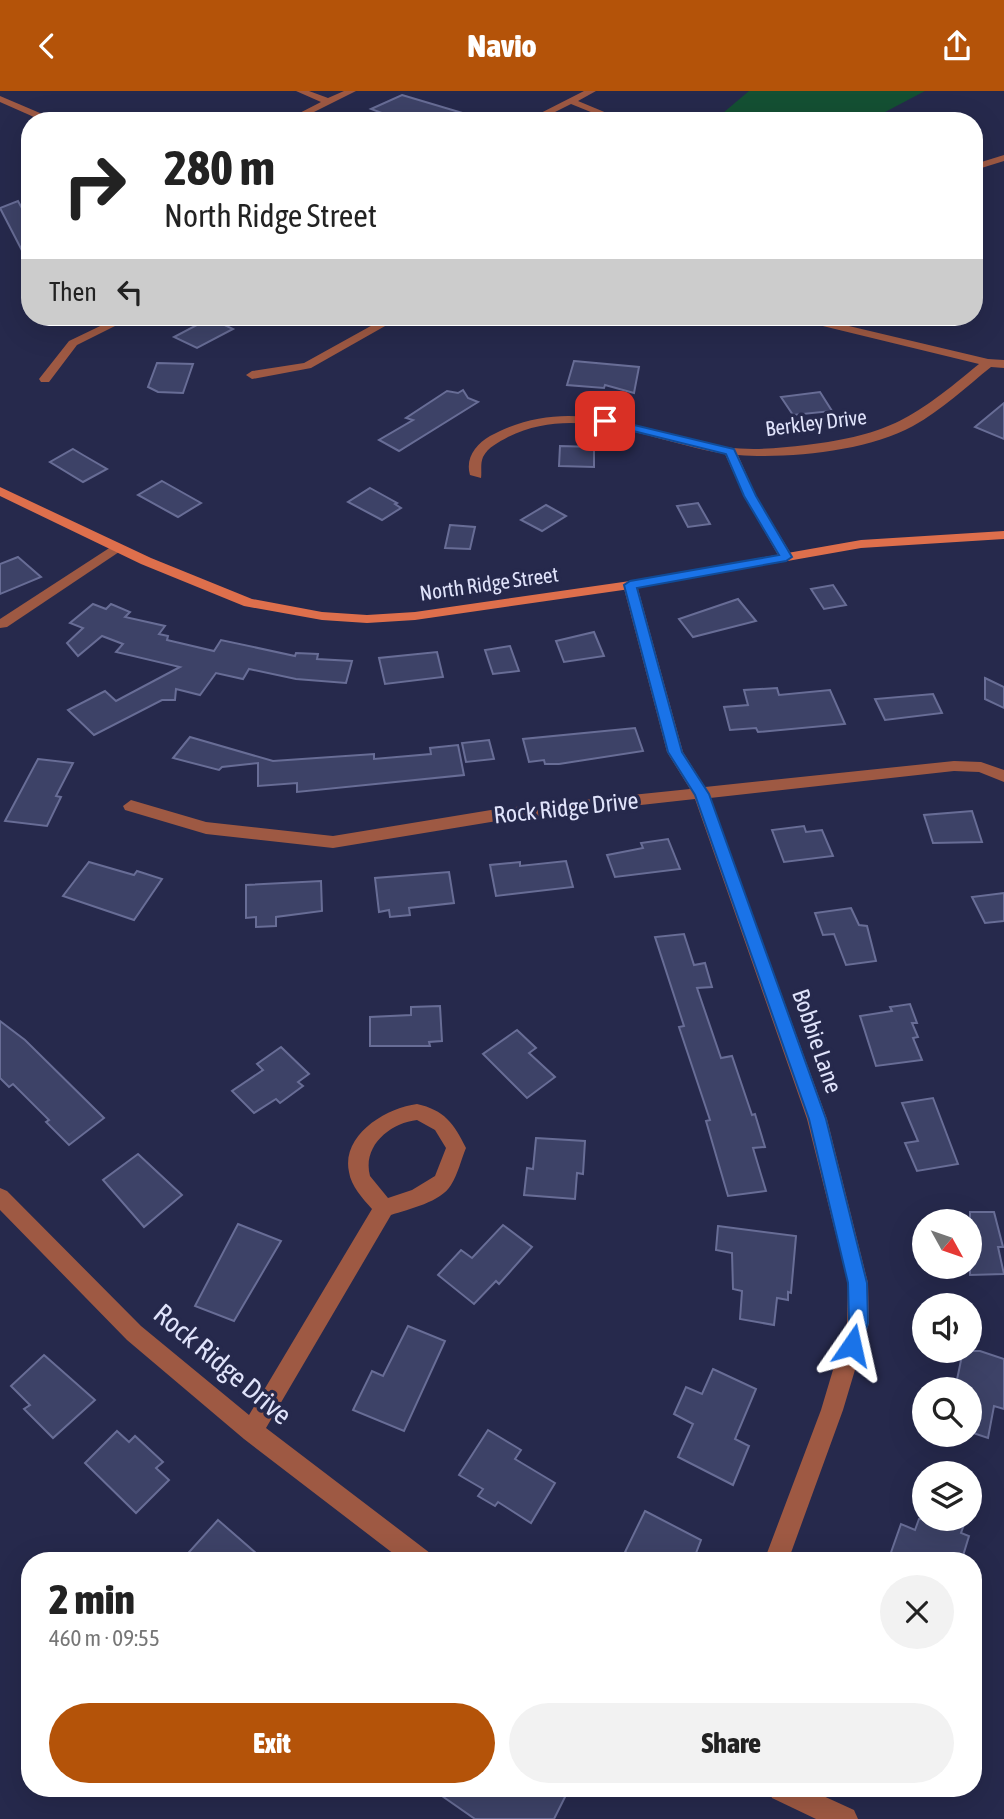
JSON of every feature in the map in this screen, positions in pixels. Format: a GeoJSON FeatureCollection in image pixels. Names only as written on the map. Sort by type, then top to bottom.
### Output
{"type":"FeatureCollection","features":[{"type":"Feature","properties":{"kind":"street"},"geometry":{"type":"LineString","coordinates":[[301,91],[329,102]]}},
{"type":"Feature","properties":{"kind":"street"},"geometry":{"type":"LineString","coordinates":[[307,112],[351,91]]}},
{"type":"Feature","properties":{"kind":"street"},"geometry":{"type":"LineString","coordinates":[[548,112],[591,91]]}},
{"type":"Feature","properties":{"kind":"street"},"geometry":{"type":"LineString","coordinates":[[0,99],[30,112]]}},
{"type":"Feature","properties":{"kind":"street"},"geometry":{"type":"LineString","coordinates":[[571,101],[599,112]]}},
{"type":"Feature","properties":{"kind":"street"},"geometry":{"type":"LineString","coordinates":[[983,165],[1004,158]]}},
{"type":"Feature","properties":{"kind":"street"},"geometry":{"type":"LineString","coordinates":[[45,379],[73,343],[108,326]]}},
{"type":"Feature","properties":{"kind":"street"},"geometry":{"type":"LineString","coordinates":[[252,375],[307,366],[379,326]]}},
{"type":"Feature","properties":{"kind":"street"},"geometry":{"type":"LineString","coordinates":[[836,326],[989,363],[1004,364]]}},
{"type":"Feature","properties":{"kind":"street","name":"Berkley Drive"},"geometry":{"type":"LineString","coordinates":[[476,475],[473,467],[475,459],[486,445],[510,430],[557,418],[585,417],[625,424],[730,451],[835,444],[879,436],[905,426],[989,363]]}},
{"type":"Feature","properties":{"kind":"street"},"geometry":{"type":"LineString","coordinates":[[730,451],[750,496],[786,557]]}},
{"type":"Feature","properties":{"kind":"street","name":"North Ridge Street"},"geometry":{"type":"LineString","coordinates":[[0,491],[117,547],[249,603],[322,616],[368,619],[415,616],[630,585],[861,544],[1004,535]]}},
{"type":"Feature","properties":{"kind":"street"},"geometry":{"type":"LineString","coordinates":[[2,624],[117,547]]}},
{"type":"Feature","properties":{"kind":"street","name":"Bobbie Lane"},"geometry":{"type":"LineString","coordinates":[[630,585],[675,752],[702,794],[817,1119],[858,1283],[858,1323],[832,1410],[779,1552]]}},
{"type":"Feature","properties":{"kind":"street","name":"Rock Ridge Drive"},"geometry":{"type":"LineString","coordinates":[[131,806],[206,828],[333,842],[497,815],[954,766],[981,767],[1004,776]]}},
{"type":"Feature","properties":{"kind":"street"},"geometry":{"type":"LineString","coordinates":[[251,1431],[384,1208],[418,1197],[443,1182],[456,1148],[441,1122],[415,1111],[390,1117],[366,1140],[358,1167],[363,1183],[384,1208]]}},
{"type":"Feature","properties":{"kind":"street","name":"Rock Ridge Drive"},"geometry":{"type":"LineString","coordinates":[[0,1197],[134,1333],[251,1431],[410,1552]]}},
{"type":"Feature","properties":{"kind":"street"},"geometry":{"type":"LineString","coordinates":[[798,1797],[845,1819]]}},
{"type":"Feature","properties":{"kind":"green space"},"geometry":{"type":"Polygon","coordinates":[[[749,91],[925,91],[885,112],[724,112],[749,91]]]}},
{"type":"Feature","properties":{"kind":"building"},"geometry":{"type":"Polygon","coordinates":[[[402,95],[459,112],[379,112],[371,109],[402,95]]]}},
{"type":"Feature","properties":{"kind":"building"},"geometry":{"type":"Polygon","coordinates":[[[18,201],[21,206],[21,249],[0,208],[18,201]]]}},
{"type":"Feature","properties":{"kind":"building"},"geometry":{"type":"Polygon","coordinates":[[[195,326],[227,326],[233,329],[197,348],[174,337],[195,326]]]}},
{"type":"Feature","properties":{"kind":"building"},"geometry":{"type":"Polygon","coordinates":[[[574,361],[639,367],[634,393],[605,385],[604,388],[567,385],[574,361]]]}},
{"type":"Feature","properties":{"kind":"building"},"geometry":{"type":"Polygon","coordinates":[[[157,363],[193,364],[183,393],[158,392],[148,387],[157,363]]]}},
{"type":"Feature","properties":{"kind":"building"},"geometry":{"type":"Polygon","coordinates":[[[463,390],[468,398],[478,402],[399,451],[379,440],[413,420],[406,418],[447,391],[458,393],[463,390]]]}},
{"type":"Feature","properties":{"kind":"building"},"geometry":{"type":"Polygon","coordinates":[[[820,392],[832,411],[793,415],[781,397],[820,392]]]}},
{"type":"Feature","properties":{"kind":"building"},"geometry":{"type":"Polygon","coordinates":[[[1004,403],[1004,439],[975,427],[1004,403]]]}},
{"type":"Feature","properties":{"kind":"building"},"geometry":{"type":"Polygon","coordinates":[[[560,446],[594,447],[594,467],[559,466],[560,446]]]}},
{"type":"Feature","properties":{"kind":"building"},"geometry":{"type":"Polygon","coordinates":[[[73,449],[107,469],[83,482],[50,462],[73,449]]]}},
{"type":"Feature","properties":{"kind":"building"},"geometry":{"type":"Polygon","coordinates":[[[162,481],[201,503],[178,517],[138,495],[162,481]]]}},
{"type":"Feature","properties":{"kind":"building"},"geometry":{"type":"Polygon","coordinates":[[[370,488],[401,508],[382,520],[348,502],[370,488]]]}},
{"type":"Feature","properties":{"kind":"building"},"geometry":{"type":"Polygon","coordinates":[[[698,503],[710,524],[688,527],[677,506],[698,503]]]}},
{"type":"Feature","properties":{"kind":"building"},"geometry":{"type":"Polygon","coordinates":[[[546,505],[566,516],[542,531],[521,520],[546,505]]]}},
{"type":"Feature","properties":{"kind":"building"},"geometry":{"type":"Polygon","coordinates":[[[450,525],[475,527],[470,549],[445,548],[450,525]]]}},
{"type":"Feature","properties":{"kind":"building"},"geometry":{"type":"Polygon","coordinates":[[[18,557],[41,577],[0,594],[0,564],[18,557]]]}},
{"type":"Feature","properties":{"kind":"building"},"geometry":{"type":"Polygon","coordinates":[[[833,585],[846,605],[824,609],[811,589],[833,585]]]}},
{"type":"Feature","properties":{"kind":"building"},"geometry":{"type":"Polygon","coordinates":[[[738,599],[756,621],[693,637],[679,619],[738,599]]]}},
{"type":"Feature","properties":{"kind":"building"},"geometry":{"type":"Polygon","coordinates":[[[93,604],[106,609],[111,604],[130,612],[125,617],[165,626],[159,634],[168,636],[167,640],[214,651],[221,640],[295,656],[296,653],[318,654],[317,659],[352,661],[346,683],[296,679],[249,669],[243,679],[216,673],[200,695],[176,689],[175,700],[162,700],[94,735],[68,710],[105,691],[116,701],[180,667],[116,652],[123,644],[102,636],[78,656],[67,643],[83,628],[70,623],[93,604]]]}},
{"type":"Feature","properties":{"kind":"building"},"geometry":{"type":"Polygon","coordinates":[[[594,632],[604,656],[564,662],[556,641],[594,632]]]}},
{"type":"Feature","properties":{"kind":"building"},"geometry":{"type":"Polygon","coordinates":[[[510,646],[519,671],[493,674],[485,650],[510,646]]]}},
{"type":"Feature","properties":{"kind":"building"},"geometry":{"type":"Polygon","coordinates":[[[437,652],[443,677],[385,684],[379,658],[437,652]]]}},
{"type":"Feature","properties":{"kind":"building"},"geometry":{"type":"Polygon","coordinates":[[[985,678],[1004,687],[1004,708],[985,699],[985,678]]]}},
{"type":"Feature","properties":{"kind":"building"},"geometry":{"type":"Polygon","coordinates":[[[777,688],[779,695],[830,690],[845,724],[758,732],[756,728],[730,730],[724,707],[748,705],[744,690],[777,688]]]}},
{"type":"Feature","properties":{"kind":"building"},"geometry":{"type":"Polygon","coordinates":[[[933,694],[942,713],[885,720],[875,699],[933,694]]]}},
{"type":"Feature","properties":{"kind":"building"},"geometry":{"type":"Polygon","coordinates":[[[635,728],[643,751],[559,764],[545,764],[544,760],[529,762],[523,739],[635,728]]]}},
{"type":"Feature","properties":{"kind":"building"},"geometry":{"type":"Polygon","coordinates":[[[190,737],[273,761],[374,754],[374,759],[431,754],[430,748],[458,745],[464,775],[297,792],[297,783],[258,786],[258,763],[222,767],[219,770],[173,758],[190,737]]]}},
{"type":"Feature","properties":{"kind":"building"},"geometry":{"type":"Polygon","coordinates":[[[489,740],[494,759],[466,762],[462,743],[489,740]]]}},
{"type":"Feature","properties":{"kind":"building"},"geometry":{"type":"Polygon","coordinates":[[[38,759],[73,763],[56,796],[61,797],[47,826],[5,821],[38,759]]]}},
{"type":"Feature","properties":{"kind":"building"},"geometry":{"type":"Polygon","coordinates":[[[972,811],[982,842],[933,843],[924,815],[972,811]]]}},
{"type":"Feature","properties":{"kind":"building"},"geometry":{"type":"Polygon","coordinates":[[[804,826],[806,832],[822,830],[833,856],[784,862],[772,830],[804,826]]]}},
{"type":"Feature","properties":{"kind":"building"},"geometry":{"type":"Polygon","coordinates":[[[668,839],[680,869],[615,877],[607,855],[643,848],[641,843],[668,839]]]}},
{"type":"Feature","properties":{"kind":"building"},"geometry":{"type":"Polygon","coordinates":[[[566,861],[573,887],[496,896],[490,865],[520,862],[520,866],[566,861]]]}},
{"type":"Feature","properties":{"kind":"building"},"geometry":{"type":"Polygon","coordinates":[[[89,862],[134,875],[137,871],[162,879],[134,920],[63,896],[89,862]]]}},
{"type":"Feature","properties":{"kind":"building"},"geometry":{"type":"Polygon","coordinates":[[[449,872],[454,903],[409,908],[410,915],[390,917],[389,910],[379,912],[375,878],[449,872]]]}},
{"type":"Feature","properties":{"kind":"building"},"geometry":{"type":"Polygon","coordinates":[[[321,881],[322,911],[276,917],[276,926],[256,927],[256,917],[246,918],[246,885],[321,881]]]}},
{"type":"Feature","properties":{"kind":"building"},"geometry":{"type":"Polygon","coordinates":[[[1004,893],[1004,921],[985,923],[972,897],[1004,893]]]}},
{"type":"Feature","properties":{"kind":"building"},"geometry":{"type":"Polygon","coordinates":[[[851,908],[859,925],[867,926],[876,961],[846,965],[834,934],[823,935],[815,913],[851,908]]]}},
{"type":"Feature","properties":{"kind":"building"},"geometry":{"type":"Polygon","coordinates":[[[684,934],[694,965],[705,963],[712,987],[697,988],[721,1058],[732,1056],[752,1115],[755,1114],[765,1147],[753,1148],[766,1191],[728,1196],[706,1121],[710,1120],[679,1027],[684,1026],[655,937],[684,934]]]}},
{"type":"Feature","properties":{"kind":"building"},"geometry":{"type":"Polygon","coordinates":[[[910,1004],[917,1023],[912,1023],[918,1037],[913,1038],[922,1060],[876,1066],[860,1016],[892,1011],[890,1007],[910,1004]]]}},
{"type":"Feature","properties":{"kind":"building"},"geometry":{"type":"Polygon","coordinates":[[[440,1006],[442,1041],[429,1042],[430,1046],[370,1046],[370,1017],[411,1015],[411,1007],[440,1006]]]}},
{"type":"Feature","properties":{"kind":"building"},"geometry":{"type":"Polygon","coordinates":[[[0,1021],[25,1040],[104,1118],[69,1145],[46,1122],[49,1120],[13,1084],[9,1087],[0,1078],[0,1021]]]}},
{"type":"Feature","properties":{"kind":"building"},"geometry":{"type":"Polygon","coordinates":[[[517,1030],[536,1048],[529,1053],[555,1077],[527,1098],[483,1054],[517,1030]]]}},
{"type":"Feature","properties":{"kind":"building"},"geometry":{"type":"Polygon","coordinates":[[[281,1047],[309,1074],[298,1082],[303,1086],[280,1103],[276,1099],[254,1113],[232,1091],[263,1070],[257,1064],[281,1047]]]}},
{"type":"Feature","properties":{"kind":"building"},"geometry":{"type":"Polygon","coordinates":[[[933,1098],[958,1164],[917,1171],[905,1143],[918,1141],[902,1103],[933,1098]]]}},
{"type":"Feature","properties":{"kind":"building"},"geometry":{"type":"Polygon","coordinates":[[[536,1138],[585,1141],[583,1174],[577,1173],[575,1199],[524,1195],[527,1168],[533,1169],[536,1138]]]}},
{"type":"Feature","properties":{"kind":"building"},"geometry":{"type":"Polygon","coordinates":[[[138,1154],[182,1195],[144,1227],[103,1180],[138,1154]]]}},
{"type":"Feature","properties":{"kind":"building"},"geometry":{"type":"Polygon","coordinates":[[[982,1212],[994,1212],[1003,1247],[998,1247],[1004,1274],[982,1275],[982,1212]]]}},
{"type":"Feature","properties":{"kind":"building"},"geometry":{"type":"Polygon","coordinates":[[[238,1224],[281,1241],[234,1321],[195,1306],[238,1224]]]}},
{"type":"Feature","properties":{"kind":"building"},"geometry":{"type":"Polygon","coordinates":[[[503,1225],[532,1247],[499,1284],[496,1281],[474,1304],[438,1275],[461,1250],[472,1258],[503,1225]]]}},
{"type":"Feature","properties":{"kind":"building"},"geometry":{"type":"Polygon","coordinates":[[[718,1226],[796,1236],[791,1293],[788,1292],[788,1300],[777,1298],[774,1325],[740,1319],[742,1291],[733,1289],[732,1253],[716,1250],[718,1226]]]}},
{"type":"Feature","properties":{"kind":"building"},"geometry":{"type":"Polygon","coordinates":[[[408,1326],[445,1341],[404,1431],[353,1410],[372,1371],[383,1376],[408,1326]]]}},
{"type":"Feature","properties":{"kind":"building"},"geometry":{"type":"Polygon","coordinates":[[[982,1352],[1004,1359],[1004,1409],[994,1406],[988,1438],[982,1436],[982,1377],[958,1377],[960,1363],[982,1363],[982,1352]]]}},
{"type":"Feature","properties":{"kind":"building"},"geometry":{"type":"Polygon","coordinates":[[[44,1355],[95,1400],[53,1438],[24,1409],[30,1405],[11,1386],[44,1355]]]}},
{"type":"Feature","properties":{"kind":"building"},"geometry":{"type":"Polygon","coordinates":[[[713,1369],[756,1389],[735,1439],[749,1446],[733,1485],[678,1457],[693,1424],[674,1414],[686,1387],[702,1394],[713,1369]]]}},
{"type":"Feature","properties":{"kind":"building"},"geometry":{"type":"Polygon","coordinates":[[[488,1430],[521,1450],[515,1459],[555,1483],[531,1523],[498,1502],[495,1506],[478,1496],[483,1489],[459,1475],[488,1430]]]}},
{"type":"Feature","properties":{"kind":"building"},"geometry":{"type":"Polygon","coordinates":[[[117,1431],[129,1442],[135,1436],[163,1462],[156,1468],[169,1480],[136,1513],[85,1463],[117,1431]]]}},
{"type":"Feature","properties":{"kind":"building"},"geometry":{"type":"Polygon","coordinates":[[[645,1511],[701,1540],[696,1552],[625,1552],[645,1511]]]}},
{"type":"Feature","properties":{"kind":"building"},"geometry":{"type":"Polygon","coordinates":[[[218,1520],[255,1552],[189,1552],[218,1520]]]}},
{"type":"Feature","properties":{"kind":"building"},"geometry":{"type":"Polygon","coordinates":[[[901,1524],[912,1531],[962,1531],[969,1536],[964,1552],[891,1552],[901,1524]]]}},
{"type":"Feature","properties":{"kind":"building"},"geometry":{"type":"Polygon","coordinates":[[[443,1797],[565,1797],[554,1819],[475,1819],[443,1797]]]}},
{"type":"Feature","properties":{"kind":"route"},"geometry":{"type":"LineString","coordinates":[[605,421],[730,451],[750,496],[786,557],[630,585],[675,752],[702,794],[776,996],[817,1119],[858,1283],[858,1323],[852,1345]]}}]}
